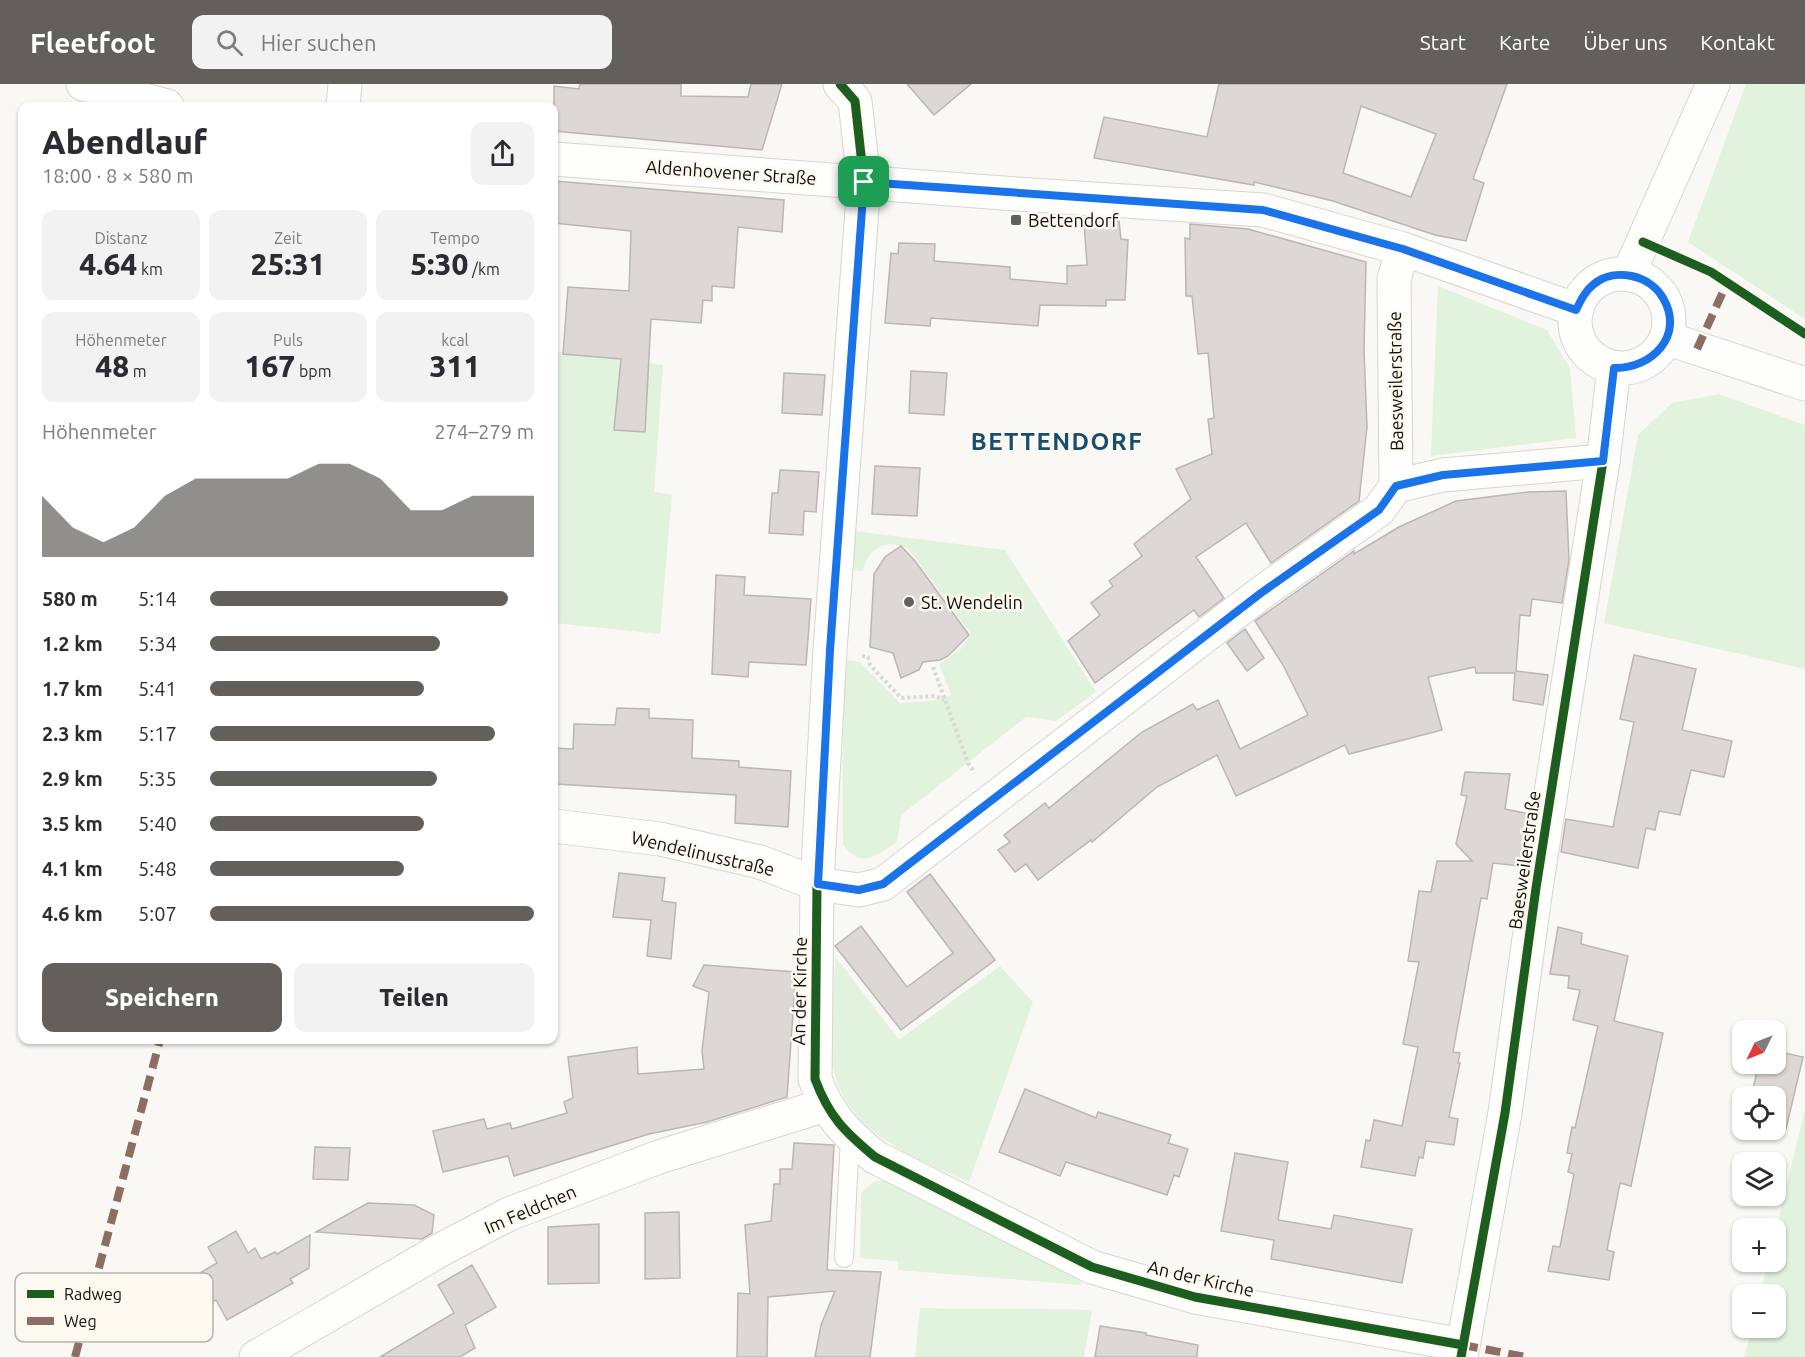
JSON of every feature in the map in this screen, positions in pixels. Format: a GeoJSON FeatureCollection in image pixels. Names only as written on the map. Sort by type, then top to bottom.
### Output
{"type":"FeatureCollection","features":[{"type":"Feature","properties":{"kind":"street"},"geometry":{"type":"LineString","coordinates":[[83,84],[152,102]]}},
{"type":"Feature","properties":{"kind":"street"},"geometry":{"type":"LineString","coordinates":[[343,102],[345,84]]}},
{"type":"Feature","properties":{"kind":"street","name":"An der Kirche"},"geometry":{"type":"LineString","coordinates":[[840,84],[855,101],[864,182],[830,650],[818,884],[814,1079],[825,1105],[850,1136],[875,1157],[1092,1268],[1195,1297],[1462,1351]]}},
{"type":"Feature","properties":{"kind":"street"},"geometry":{"type":"LineString","coordinates":[[1628,275],[1713,84]]}},
{"type":"Feature","properties":{"kind":"street","name":"Aldenhovener Straße"},"geometry":{"type":"LineString","coordinates":[[558,159],[1263,210],[1403,249],[1576,310]]}},
{"type":"Feature","properties":{"kind":"street","name":"Baesweilerstraße"},"geometry":{"type":"LineString","coordinates":[[1396,486],[1394,279],[1403,249]]}},
{"type":"Feature","properties":{"kind":"street"},"geometry":{"type":"LineString","coordinates":[[1611,275],[1628,275],[1648,282],[1663,297],[1670,317],[1666,338],[1660,350],[1640,365],[1614,368],[1591,357],[1583,347],[1575,323],[1576,310],[1584,294],[1596,282],[1611,275]]}},
{"type":"Feature","properties":{"kind":"street"},"geometry":{"type":"LineString","coordinates":[[1666,338],[1805,384]]}},
{"type":"Feature","properties":{"kind":"street","name":"Baesweilerstraße"},"geometry":{"type":"LineString","coordinates":[[1462,1351],[1505,1113],[1536,888],[1603,461],[1614,368]]}},
{"type":"Feature","properties":{"kind":"street"},"geometry":{"type":"LineString","coordinates":[[1396,486],[1443,475],[1603,461]]}},
{"type":"Feature","properties":{"kind":"street","name":"Wendelinusstraße"},"geometry":{"type":"LineString","coordinates":[[558,826],[660,839],[760,862],[818,884],[859,890],[883,884],[1261,593],[1379,510],[1396,486]]}},
{"type":"Feature","properties":{"kind":"street","name":"Im Feldchen"},"geometry":{"type":"LineString","coordinates":[[256,1357],[442,1249],[509,1214],[659,1157],[825,1105]]}},
{"type":"Feature","properties":{"kind":"lane"},"geometry":{"type":"LineString","coordinates":[[844,1258],[850,1136]]}},
{"type":"Feature","properties":{"kind":"path"},"geometry":{"type":"LineString","coordinates":[[830,650],[868,657],[870,665],[901,698],[936,696],[945,700]]}},
{"type":"Feature","properties":{"kind":"path"},"geometry":{"type":"LineString","coordinates":[[933,667],[968,763],[994,798]]}},
{"type":"Feature","properties":{"kind":"green space"},"geometry":{"type":"Polygon","coordinates":[[[1746,84],[1805,84],[1805,319],[1688,242],[1746,84]]]}},
{"type":"Feature","properties":{"kind":"green space"},"geometry":{"type":"Polygon","coordinates":[[[1438,286],[1547,330],[1570,368],[1576,438],[1431,456],[1438,286]]]}},
{"type":"Feature","properties":{"kind":"green space"},"geometry":{"type":"Polygon","coordinates":[[[558,352],[663,365],[654,492],[672,495],[660,634],[558,623],[558,352]]]}},
{"type":"Feature","properties":{"kind":"green space"},"geometry":{"type":"Polygon","coordinates":[[[1719,394],[1805,425],[1805,669],[1604,623],[1638,435],[1672,403],[1719,394]]]}},
{"type":"Feature","properties":{"kind":"green space"},"geometry":{"type":"Polygon","coordinates":[[[855,531],[1005,550],[1096,692],[1056,721],[1026,717],[901,815],[897,842],[869,858],[856,856],[849,852],[843,844],[842,660],[860,662],[900,703],[932,701],[951,695],[939,664],[960,650],[971,634],[908,548],[892,544],[879,547],[869,556],[863,571],[853,570],[855,531]]]}},
{"type":"Feature","properties":{"kind":"green space"},"geometry":{"type":"Polygon","coordinates":[[[835,956],[899,1040],[1000,966],[1033,1002],[969,1182],[903,1151],[882,1138],[863,1122],[848,1104],[837,1083],[832,1058],[835,956]]]}},
{"type":"Feature","properties":{"kind":"green space"},"geometry":{"type":"Polygon","coordinates":[[[1805,1109],[1805,1357],[1744,1357],[1749,1338],[1786,1338],[1786,1284],[1762,1284],[1766,1272],[1786,1272],[1786,1218],[1779,1218],[1782,1206],[1786,1206],[1786,1188],[1805,1109]]]}},
{"type":"Feature","properties":{"kind":"green space"},"geometry":{"type":"Polygon","coordinates":[[[886,1180],[1074,1273],[1083,1285],[898,1270],[898,1261],[860,1258],[861,1193],[873,1182],[886,1180]]]}},
{"type":"Feature","properties":{"kind":"green space"},"geometry":{"type":"Polygon","coordinates":[[[920,1308],[1092,1310],[1084,1357],[915,1357],[920,1308]]]}},
{"type":"Feature","properties":{"kind":"building"},"geometry":{"type":"Polygon","coordinates":[[[580,84],[681,84],[681,96],[748,97],[751,84],[782,84],[762,150],[558,131],[558,102],[554,102],[554,86],[579,89],[580,84]]]}},
{"type":"Feature","properties":{"kind":"building"},"geometry":{"type":"Polygon","coordinates":[[[907,84],[971,84],[934,115],[907,84]]]}},
{"type":"Feature","properties":{"kind":"building"},"geometry":{"type":"Polygon","coordinates":[[[1219,84],[1507,84],[1473,179],[1484,183],[1466,241],[1435,235],[1333,201],[1254,182],[1254,185],[1094,158],[1104,117],[1207,137],[1219,84]],[[1361,106],[1343,173],[1411,197],[1436,134],[1361,106]]]}},
{"type":"Feature","properties":{"kind":"building"},"geometry":{"type":"Polygon","coordinates":[[[558,181],[784,200],[782,232],[738,227],[734,288],[712,286],[712,301],[703,300],[701,323],[651,319],[645,432],[614,430],[621,359],[563,354],[568,287],[629,291],[631,231],[558,223],[558,181]]]}},
{"type":"Feature","properties":{"kind":"building"},"geometry":{"type":"Polygon","coordinates":[[[1119,221],[1121,239],[1128,240],[1125,300],[1106,300],[1106,306],[1040,305],[1038,326],[931,318],[930,326],[885,323],[891,253],[898,254],[899,243],[935,244],[934,261],[1010,267],[1010,279],[1067,284],[1067,266],[1087,265],[1084,222],[1119,221]]]}},
{"type":"Feature","properties":{"kind":"building"},"geometry":{"type":"Polygon","coordinates":[[[1190,224],[1248,229],[1366,262],[1364,350],[1367,427],[1359,501],[1271,563],[1246,523],[1196,557],[1224,598],[1199,617],[1194,610],[1095,683],[1068,641],[1100,615],[1091,603],[1113,586],[1109,581],[1142,556],[1134,544],[1191,499],[1176,469],[1212,454],[1208,419],[1214,418],[1208,353],[1198,354],[1192,296],[1186,296],[1185,238],[1190,239],[1190,224]]]}},
{"type":"Feature","properties":{"kind":"building"},"geometry":{"type":"Polygon","coordinates":[[[911,371],[947,373],[944,415],[909,413],[911,371]]]}},
{"type":"Feature","properties":{"kind":"building"},"geometry":{"type":"Polygon","coordinates":[[[784,373],[825,375],[822,415],[782,413],[784,373]]]}},
{"type":"Feature","properties":{"kind":"building"},"geometry":{"type":"Polygon","coordinates":[[[875,466],[920,468],[917,516],[872,514],[875,466]]]}},
{"type":"Feature","properties":{"kind":"building"},"geometry":{"type":"Polygon","coordinates":[[[780,470],[819,472],[816,512],[804,511],[803,535],[769,533],[772,493],[778,493],[780,470]]]}},
{"type":"Feature","properties":{"kind":"building"},"geometry":{"type":"Polygon","coordinates":[[[1566,491],[1569,560],[1562,603],[1532,599],[1530,616],[1520,615],[1516,671],[1548,675],[1543,705],[1513,700],[1515,673],[1476,673],[1475,667],[1428,677],[1442,730],[1349,754],[1345,745],[1236,796],[1217,755],[1157,787],[1092,842],[1091,840],[1038,880],[1026,864],[1015,872],[998,850],[1010,842],[1004,835],[1045,803],[1049,808],[1142,732],[1193,704],[1197,710],[1218,700],[1240,749],[1308,715],[1283,665],[1255,621],[1354,551],[1354,554],[1399,527],[1456,501],[1528,492],[1566,491]]]}},
{"type":"Feature","properties":{"kind":"building","name":"St. Wendelin"},"geometry":{"type":"Polygon","coordinates":[[[901,546],[915,561],[969,635],[948,656],[940,660],[923,662],[919,670],[901,678],[893,653],[870,647],[874,574],[885,557],[901,546]]]}},
{"type":"Feature","properties":{"kind":"building"},"geometry":{"type":"Polygon","coordinates":[[[716,575],[745,577],[744,595],[811,599],[806,665],[749,662],[748,677],[712,674],[716,575]]]}},
{"type":"Feature","properties":{"kind":"building"},"geometry":{"type":"Polygon","coordinates":[[[1245,629],[1264,658],[1247,671],[1227,643],[1245,629]]]}},
{"type":"Feature","properties":{"kind":"building"},"geometry":{"type":"Polygon","coordinates":[[[1634,655],[1696,669],[1682,730],[1732,741],[1724,777],[1691,770],[1680,815],[1659,811],[1655,830],[1646,828],[1638,868],[1561,852],[1566,819],[1613,827],[1634,722],[1620,719],[1634,655]]]}},
{"type":"Feature","properties":{"kind":"building"},"geometry":{"type":"Polygon","coordinates":[[[617,708],[649,709],[649,718],[693,720],[692,758],[739,761],[739,767],[791,771],[788,827],[735,823],[736,795],[558,784],[558,748],[573,749],[574,724],[615,725],[617,708]]]}},
{"type":"Feature","properties":{"kind":"building"},"geometry":{"type":"Polygon","coordinates":[[[1465,772],[1510,774],[1505,809],[1529,814],[1520,866],[1493,863],[1487,899],[1481,898],[1453,1052],[1460,1053],[1449,1117],[1458,1119],[1454,1145],[1426,1141],[1423,1158],[1419,1157],[1415,1176],[1361,1167],[1366,1140],[1370,1141],[1374,1120],[1402,1126],[1418,1047],[1403,1044],[1419,962],[1408,961],[1419,891],[1431,892],[1437,861],[1472,861],[1456,844],[1467,796],[1461,795],[1465,772]]]}},
{"type":"Feature","properties":{"kind":"building"},"geometry":{"type":"Polygon","coordinates":[[[619,873],[665,878],[662,901],[676,903],[671,959],[647,956],[651,920],[613,917],[619,873]]]}},
{"type":"Feature","properties":{"kind":"building"},"geometry":{"type":"Polygon","coordinates":[[[930,874],[995,960],[901,1030],[835,946],[861,926],[907,987],[953,953],[907,892],[930,874]]]}},
{"type":"Feature","properties":{"kind":"building"},"geometry":{"type":"Polygon","coordinates":[[[1558,927],[1582,933],[1581,944],[1628,956],[1614,1021],[1663,1033],[1631,1186],[1620,1183],[1607,1250],[1614,1252],[1609,1280],[1548,1271],[1553,1246],[1560,1247],[1574,1174],[1568,1172],[1572,1154],[1567,1153],[1572,1127],[1575,1128],[1598,1026],[1573,1020],[1580,990],[1568,988],[1569,976],[1550,974],[1558,927]]]}},
{"type":"Feature","properties":{"kind":"building"},"geometry":{"type":"Polygon","coordinates":[[[704,965],[796,972],[787,1097],[707,1122],[649,1134],[514,1176],[508,1156],[443,1172],[433,1131],[484,1119],[487,1129],[510,1123],[512,1129],[567,1113],[564,1102],[573,1098],[568,1057],[637,1047],[638,1074],[704,1069],[702,1051],[709,992],[693,986],[704,965]]]}},
{"type":"Feature","properties":{"kind":"building"},"geometry":{"type":"Polygon","coordinates":[[[1786,1053],[1803,1057],[1786,1129],[1786,1086],[1754,1086],[1756,1074],[1786,1074],[1786,1053]]]}},
{"type":"Feature","properties":{"kind":"building"},"geometry":{"type":"Polygon","coordinates":[[[1025,1089],[1096,1118],[1098,1112],[1171,1135],[1168,1143],[1188,1149],[1179,1177],[1174,1175],[1167,1195],[1066,1162],[1060,1176],[999,1152],[1025,1089]]]}},
{"type":"Feature","properties":{"kind":"building"},"geometry":{"type":"Polygon","coordinates":[[[794,1143],[834,1145],[827,1270],[881,1272],[870,1357],[815,1357],[821,1325],[835,1291],[768,1297],[767,1357],[737,1357],[738,1293],[750,1294],[745,1225],[771,1221],[774,1184],[780,1184],[780,1169],[792,1169],[794,1143]]]}},
{"type":"Feature","properties":{"kind":"building"},"geometry":{"type":"Polygon","coordinates":[[[315,1147],[350,1148],[348,1180],[313,1179],[315,1147]]]}},
{"type":"Feature","properties":{"kind":"building"},"geometry":{"type":"Polygon","coordinates":[[[1235,1153],[1288,1162],[1278,1220],[1331,1229],[1334,1215],[1412,1229],[1402,1283],[1271,1259],[1274,1240],[1221,1231],[1235,1153]]]}},
{"type":"Feature","properties":{"kind":"building"},"geometry":{"type":"Polygon","coordinates":[[[368,1203],[414,1205],[434,1215],[432,1233],[422,1239],[316,1232],[368,1203]]]}},
{"type":"Feature","properties":{"kind":"building"},"geometry":{"type":"Polygon","coordinates":[[[679,1212],[680,1278],[645,1279],[645,1213],[679,1212]]]}},
{"type":"Feature","properties":{"kind":"building"},"geometry":{"type":"Polygon","coordinates":[[[599,1224],[599,1283],[548,1284],[548,1227],[599,1224]]]}},
{"type":"Feature","properties":{"kind":"building"},"geometry":{"type":"Polygon","coordinates":[[[236,1231],[248,1253],[255,1248],[261,1259],[275,1252],[277,1254],[310,1235],[309,1268],[290,1279],[293,1283],[227,1320],[216,1300],[213,1302],[213,1273],[200,1273],[217,1263],[208,1247],[236,1231]]]}},
{"type":"Feature","properties":{"kind":"building"},"geometry":{"type":"Polygon","coordinates":[[[472,1265],[496,1307],[465,1325],[475,1348],[460,1357],[380,1357],[454,1313],[438,1285],[472,1265]]]}},
{"type":"Feature","properties":{"kind":"building"},"geometry":{"type":"Polygon","coordinates":[[[1100,1326],[1146,1333],[1146,1335],[1198,1345],[1197,1357],[1095,1357],[1100,1326]]]}},
{"type":"Feature","properties":{"kind":"marked path"},"geometry":{"type":"LineString","coordinates":[[1697,349],[1727,283]]}},
{"type":"Feature","properties":{"kind":"marked path"},"geometry":{"type":"LineString","coordinates":[[98,1273],[159,1044]]}},
{"type":"Feature","properties":{"kind":"marked path"},"geometry":{"type":"LineString","coordinates":[[75,1357],[79,1342]]}},
{"type":"Feature","properties":{"kind":"marked path"},"geometry":{"type":"LineString","coordinates":[[1463,1345],[1526,1357]]}},
{"type":"Feature","properties":{"kind":"cycle path"},"geometry":{"type":"LineString","coordinates":[[840,84],[855,101],[864,182],[830,650],[817,884],[815,1079],[820,1092],[839,1123],[875,1157],[1092,1267],[1195,1297],[1463,1345]]}},
{"type":"Feature","properties":{"kind":"cycle path"},"geometry":{"type":"LineString","coordinates":[[1643,242],[1711,272],[1805,334]]}},
{"type":"Feature","properties":{"kind":"cycle path"},"geometry":{"type":"LineString","coordinates":[[1461,1357],[1505,1113],[1536,888],[1603,461],[1614,368]]}},
{"type":"Feature","properties":{"kind":"place","name":"Bettendorf"},"geometry":{"type":"Point","coordinates":[1016,220]}},
{"type":"Feature","properties":{"kind":"place","name":"St. Wendelin"},"geometry":{"type":"Point","coordinates":[909,602]}},
{"type":"Feature","properties":{"kind":"district","name":"BETTENDORF"},"geometry":{"type":"Point","coordinates":[1057,441]}},
{"type":"Feature","properties":{"kind":"route"},"geometry":{"type":"LineString","coordinates":[[864,182],[1263,210],[1403,249],[1576,310],[1584,294],[1596,282],[1611,275],[1628,275],[1648,282],[1663,297],[1670,317],[1666,338],[1660,350],[1651,359],[1640,365],[1614,368],[1603,461],[1443,475],[1396,486],[1379,510],[1261,593],[883,884],[859,890],[818,884],[830,650],[864,182]]}}]}
